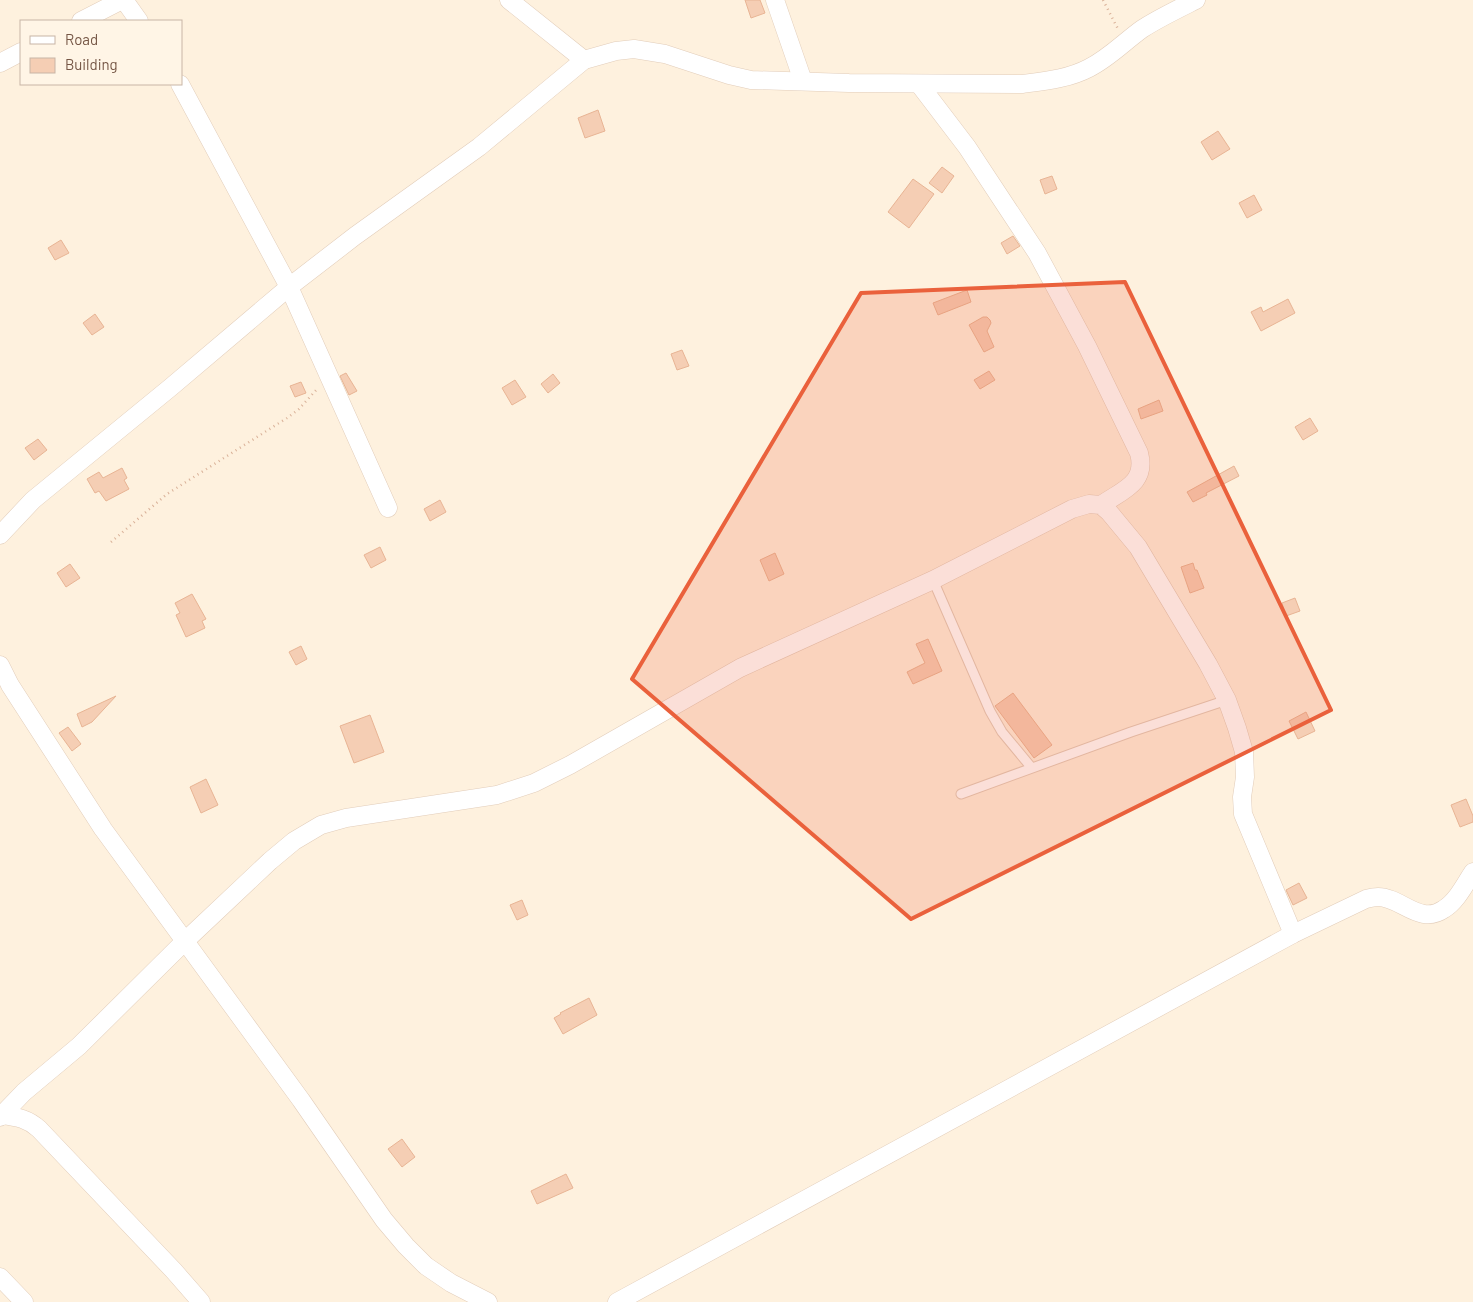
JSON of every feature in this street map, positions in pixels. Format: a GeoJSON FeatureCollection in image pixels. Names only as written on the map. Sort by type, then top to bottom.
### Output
{"type":"FeatureCollection","features":[{"type":"Feature","properties":{"kind":"street"},"geometry":{"type":"LineString","coordinates":[[83,20],[123,0],[138,20]]}},
{"type":"Feature","properties":{"kind":"street"},"geometry":{"type":"LineString","coordinates":[[509,0],[584,60]]}},
{"type":"Feature","properties":{"kind":"street"},"geometry":{"type":"LineString","coordinates":[[775,0],[803,81]]}},
{"type":"Feature","properties":{"kind":"street"},"geometry":{"type":"LineString","coordinates":[[0,535],[33,500],[172,387],[289,287],[355,236],[479,148],[584,60],[616,51],[634,49],[665,54],[729,75],[752,80],[918,84],[1022,84],[1051,81],[1090,68],[1127,43],[1142,30],[1174,10],[1196,0]]}},
{"type":"Feature","properties":{"kind":"street"},"geometry":{"type":"LineString","coordinates":[[0,63],[20,53]]}},
{"type":"Feature","properties":{"kind":"street"},"geometry":{"type":"LineString","coordinates":[[918,84],[967,147],[1037,253],[1139,453],[1142,463],[1139,477],[1101,505]]}},
{"type":"Feature","properties":{"kind":"street"},"geometry":{"type":"LineString","coordinates":[[181,85],[289,287],[388,508]]}},
{"type":"Feature","properties":{"kind":"street"},"geometry":{"type":"LineString","coordinates":[[1,1116],[24,1092],[79,1046],[184,942],[294,841],[322,826],[346,818],[497,795],[534,783],[740,668],[933,580],[1072,509],[1089,504],[1101,505],[1109,512],[1138,547],[1184,622],[1227,700],[1238,728],[1244,752],[1243,814],[1293,934]]}},
{"type":"Feature","properties":{"kind":"street"},"geometry":{"type":"LineString","coordinates":[[0,665],[19,700],[103,830],[301,1100],[384,1220],[426,1266],[481,1301]]}},
{"type":"Feature","properties":{"kind":"street"},"geometry":{"type":"LineString","coordinates":[[617,1302],[1293,934],[1376,896],[1400,904],[1419,914],[1432,915],[1450,904],[1473,872]]}},
{"type":"Feature","properties":{"kind":"street"},"geometry":{"type":"LineString","coordinates":[[1,1116],[21,1118],[31,1122],[39,1129],[201,1302]]}},
{"type":"Feature","properties":{"kind":"street"},"geometry":{"type":"LineString","coordinates":[[0,1277],[24,1302]]}},
{"type":"Feature","properties":{"kind":"lane"},"geometry":{"type":"LineString","coordinates":[[933,580],[980,692],[1002,732],[1030,767]]}},
{"type":"Feature","properties":{"kind":"lane"},"geometry":{"type":"LineString","coordinates":[[961,794],[1030,767],[1227,700]]}},
{"type":"Feature","properties":{"kind":"path"},"geometry":{"type":"LineString","coordinates":[[1103,0],[1127,43]]}},
{"type":"Feature","properties":{"kind":"path"},"geometry":{"type":"LineString","coordinates":[[111,542],[167,494],[206,471],[299,409],[329,375]]}},
{"type":"Feature","properties":{"kind":"highlighted area"},"geometry":{"type":"Polygon","coordinates":[[[1125,282],[1331,710],[911,919],[632,679],[861,293],[1125,282]]]}},
{"type":"Feature","properties":{"kind":"building"},"geometry":{"type":"Polygon","coordinates":[[[745,0],[760,0],[765,13],[751,18],[745,0]]]}},
{"type":"Feature","properties":{"kind":"building"},"geometry":{"type":"Polygon","coordinates":[[[598,110],[605,131],[585,138],[578,118],[598,110]]]}},
{"type":"Feature","properties":{"kind":"building"},"geometry":{"type":"Polygon","coordinates":[[[1218,131],[1230,149],[1212,160],[1201,142],[1218,131]]]}},
{"type":"Feature","properties":{"kind":"building"},"geometry":{"type":"Polygon","coordinates":[[[942,167],[954,176],[942,193],[929,183],[942,167]]]}},
{"type":"Feature","properties":{"kind":"building"},"geometry":{"type":"Polygon","coordinates":[[[1052,176],[1057,189],[1045,194],[1040,180],[1052,176]]]}},
{"type":"Feature","properties":{"kind":"building"},"geometry":{"type":"Polygon","coordinates":[[[913,179],[934,194],[909,228],[888,212],[913,179]]]}},
{"type":"Feature","properties":{"kind":"building"},"geometry":{"type":"Polygon","coordinates":[[[1254,195],[1262,210],[1247,218],[1239,203],[1254,195]]]}},
{"type":"Feature","properties":{"kind":"building"},"geometry":{"type":"Polygon","coordinates":[[[1013,236],[1020,246],[1007,254],[1001,243],[1013,236]]]}},
{"type":"Feature","properties":{"kind":"building"},"geometry":{"type":"Polygon","coordinates":[[[61,240],[69,253],[55,260],[48,248],[61,240]]]}},
{"type":"Feature","properties":{"kind":"building"},"geometry":{"type":"Polygon","coordinates":[[[967,290],[971,302],[938,315],[933,303],[967,290]]]}},
{"type":"Feature","properties":{"kind":"building"},"geometry":{"type":"Polygon","coordinates":[[[1288,299],[1295,313],[1261,331],[1251,312],[1261,307],[1263,312],[1288,299]]]}},
{"type":"Feature","properties":{"kind":"building"},"geometry":{"type":"Polygon","coordinates":[[[95,314],[104,327],[92,335],[83,323],[95,314]]]}},
{"type":"Feature","properties":{"kind":"building"},"geometry":{"type":"Polygon","coordinates":[[[983,317],[987,317],[990,320],[991,323],[987,331],[994,347],[984,352],[969,325],[983,317]]]}},
{"type":"Feature","properties":{"kind":"building"},"geometry":{"type":"Polygon","coordinates":[[[682,350],[689,366],[677,370],[671,354],[682,350]]]}},
{"type":"Feature","properties":{"kind":"building"},"geometry":{"type":"Polygon","coordinates":[[[989,371],[995,380],[980,389],[974,380],[989,371]]]}},
{"type":"Feature","properties":{"kind":"building"},"geometry":{"type":"Polygon","coordinates":[[[346,373],[357,391],[349,395],[340,376],[346,373]]]}},
{"type":"Feature","properties":{"kind":"building"},"geometry":{"type":"Polygon","coordinates":[[[553,374],[560,383],[548,393],[541,384],[553,374]]]}},
{"type":"Feature","properties":{"kind":"building"},"geometry":{"type":"Polygon","coordinates":[[[515,380],[526,397],[512,405],[502,388],[515,380]]]}},
{"type":"Feature","properties":{"kind":"building"},"geometry":{"type":"Polygon","coordinates":[[[301,382],[306,393],[295,397],[290,386],[301,382]]]}},
{"type":"Feature","properties":{"kind":"building"},"geometry":{"type":"Polygon","coordinates":[[[1159,400],[1163,411],[1141,419],[1138,409],[1159,400]]]}},
{"type":"Feature","properties":{"kind":"building"},"geometry":{"type":"Polygon","coordinates":[[[1310,418],[1318,431],[1303,440],[1295,427],[1310,418]]]}},
{"type":"Feature","properties":{"kind":"building"},"geometry":{"type":"Polygon","coordinates":[[[38,439],[47,450],[34,460],[25,448],[38,439]]]}},
{"type":"Feature","properties":{"kind":"building"},"geometry":{"type":"Polygon","coordinates":[[[1234,466],[1239,476],[1193,502],[1187,492],[1234,466]]]}},
{"type":"Feature","properties":{"kind":"building"},"geometry":{"type":"Polygon","coordinates":[[[122,468],[127,478],[124,480],[129,489],[106,501],[99,491],[95,493],[87,479],[99,472],[103,478],[122,468]]]}},
{"type":"Feature","properties":{"kind":"building"},"geometry":{"type":"Polygon","coordinates":[[[440,500],[446,512],[430,521],[424,509],[440,500]]]}},
{"type":"Feature","properties":{"kind":"building"},"geometry":{"type":"Polygon","coordinates":[[[380,547],[386,560],[371,568],[364,555],[380,547]]]}},
{"type":"Feature","properties":{"kind":"building"},"geometry":{"type":"Polygon","coordinates":[[[775,553],[784,574],[769,581],[760,560],[775,553]]]}},
{"type":"Feature","properties":{"kind":"building"},"geometry":{"type":"Polygon","coordinates":[[[1193,563],[1204,588],[1190,593],[1181,567],[1193,563]]]}},
{"type":"Feature","properties":{"kind":"building"},"geometry":{"type":"Polygon","coordinates":[[[70,564],[80,578],[66,587],[57,573],[70,564]]]}},
{"type":"Feature","properties":{"kind":"building"},"geometry":{"type":"Polygon","coordinates":[[[192,594],[206,619],[202,621],[205,628],[186,637],[176,615],[180,613],[175,603],[192,594]]]}},
{"type":"Feature","properties":{"kind":"building"},"geometry":{"type":"Polygon","coordinates":[[[1295,598],[1300,611],[1286,616],[1282,603],[1295,598]]]}},
{"type":"Feature","properties":{"kind":"building"},"geometry":{"type":"Polygon","coordinates":[[[928,639],[942,671],[913,684],[907,672],[925,663],[916,644],[928,639]]]}},
{"type":"Feature","properties":{"kind":"building"},"geometry":{"type":"Polygon","coordinates":[[[301,646],[307,659],[296,665],[289,652],[301,646]]]}},
{"type":"Feature","properties":{"kind":"building"},"geometry":{"type":"Polygon","coordinates":[[[1013,693],[1052,745],[1034,758],[995,706],[1013,693]]]}},
{"type":"Feature","properties":{"kind":"building"},"geometry":{"type":"Polygon","coordinates":[[[116,696],[92,722],[82,727],[77,714],[116,696]]]}},
{"type":"Feature","properties":{"kind":"building"},"geometry":{"type":"Polygon","coordinates":[[[1306,712],[1315,731],[1298,739],[1289,721],[1306,712]]]}},
{"type":"Feature","properties":{"kind":"building"},"geometry":{"type":"Polygon","coordinates":[[[370,715],[384,752],[354,763],[340,726],[370,715]]]}},
{"type":"Feature","properties":{"kind":"building"},"geometry":{"type":"Polygon","coordinates":[[[68,727],[81,744],[72,751],[59,733],[68,727]]]}},
{"type":"Feature","properties":{"kind":"building"},"geometry":{"type":"Polygon","coordinates":[[[206,779],[218,805],[201,813],[190,787],[206,779]]]}},
{"type":"Feature","properties":{"kind":"building"},"geometry":{"type":"Polygon","coordinates":[[[1466,799],[1473,816],[1473,822],[1460,827],[1451,805],[1466,799]]]}},
{"type":"Feature","properties":{"kind":"building"},"geometry":{"type":"Polygon","coordinates":[[[1299,883],[1307,898],[1293,905],[1286,890],[1299,883]]]}},
{"type":"Feature","properties":{"kind":"building"},"geometry":{"type":"Polygon","coordinates":[[[522,900],[528,915],[517,920],[510,905],[522,900]]]}},
{"type":"Feature","properties":{"kind":"building"},"geometry":{"type":"Polygon","coordinates":[[[589,998],[597,1015],[563,1034],[554,1018],[589,998]]]}},
{"type":"Feature","properties":{"kind":"building"},"geometry":{"type":"Polygon","coordinates":[[[402,1139],[415,1157],[402,1167],[388,1149],[402,1139]]]}},
{"type":"Feature","properties":{"kind":"building"},"geometry":{"type":"Polygon","coordinates":[[[566,1174],[573,1188],[537,1204],[531,1191],[566,1174]]]}}]}
